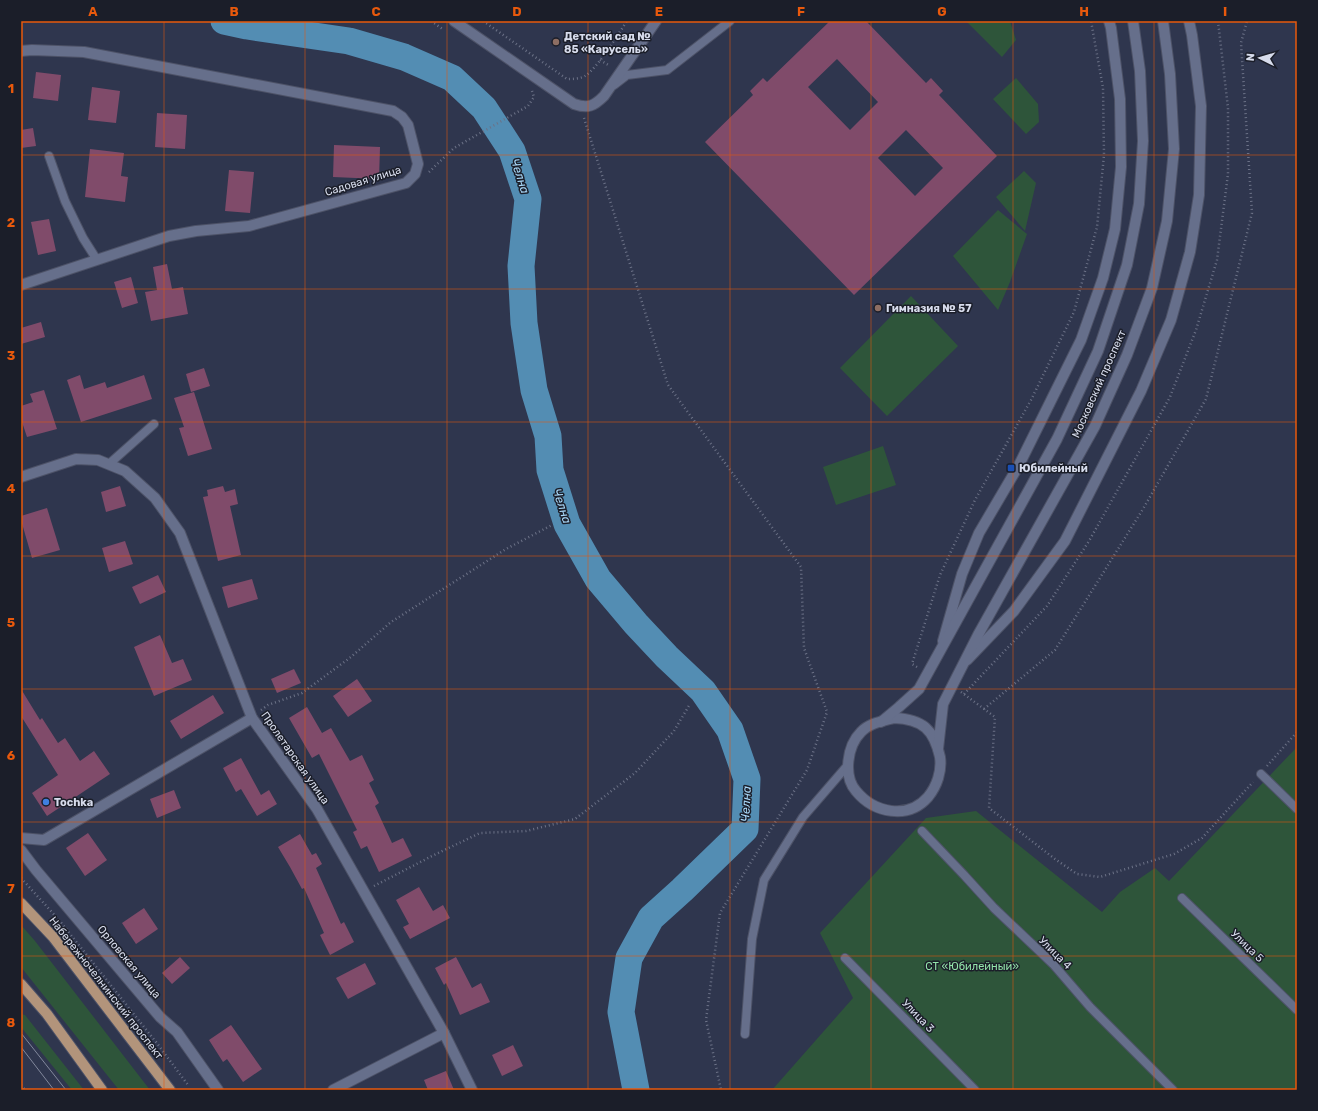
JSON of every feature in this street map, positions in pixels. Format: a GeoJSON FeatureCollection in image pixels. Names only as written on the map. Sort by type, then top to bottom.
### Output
{"type":"FeatureCollection","features":[{"type":"Feature","properties":{"kind":"main road","name":"Набережночелнинский проспект"},"geometry":{"type":"LineString","coordinates":[[21,903],[53,937],[170,1090]]}},
{"type":"Feature","properties":{"kind":"main road"},"geometry":{"type":"LineString","coordinates":[[21,984],[46,1014],[102,1090]]}},
{"type":"Feature","properties":{"kind":"street"},"geometry":{"type":"LineString","coordinates":[[458,22],[574,104],[588,106],[596,104],[604,96],[656,21]]}},
{"type":"Feature","properties":{"kind":"street"},"geometry":{"type":"LineString","coordinates":[[941,649],[962,574],[979,533],[1019,465],[1081,340],[1104,278],[1115,229],[1121,167],[1120,99],[1110,21]]}},
{"type":"Feature","properties":{"kind":"street","name":"Московский проспект"},"geometry":{"type":"LineString","coordinates":[[881,722],[919,689],[1057,439],[1098,352],[1127,264],[1139,204],[1143,141],[1140,71],[1133,21]]}},
{"type":"Feature","properties":{"kind":"street","name":"Московский проспект"},"geometry":{"type":"LineString","coordinates":[[938,749],[943,704],[978,635],[1095,426],[1127,355],[1152,288],[1167,221],[1174,149],[1170,74],[1163,21]]}},
{"type":"Feature","properties":{"kind":"street"},"geometry":{"type":"LineString","coordinates":[[963,664],[1014,611],[1065,541],[1141,392],[1171,320],[1190,252],[1199,194],[1201,106],[1189,21]]}},
{"type":"Feature","properties":{"kind":"street","name":"Садовая улица"},"geometry":{"type":"LineString","coordinates":[[21,51],[84,52],[393,111],[402,117],[408,125],[418,164],[415,174],[406,183],[249,226],[196,231],[169,236],[21,285]]}},
{"type":"Feature","properties":{"kind":"street","name":"Пролетарская улица"},"geometry":{"type":"LineString","coordinates":[[21,477],[76,459],[98,460],[125,471],[155,498],[180,533],[252,718],[317,809],[365,891],[444,1033],[472,1090]]}},
{"type":"Feature","properties":{"kind":"street"},"geometry":{"type":"LineString","coordinates":[[21,838],[44,840],[252,718]]}},
{"type":"Feature","properties":{"kind":"street","name":"Московский проспект"},"geometry":{"type":"LineString","coordinates":[[894,718],[913,720],[924,726],[934,738],[938,749],[940,761],[939,774],[935,787],[927,798],[916,807],[904,812],[888,810],[875,806],[854,790],[847,766],[849,755],[854,741],[861,731],[876,723],[894,718]]}},
{"type":"Feature","properties":{"kind":"street","name":"Орловская улица"},"geometry":{"type":"LineString","coordinates":[[21,850],[36,870],[160,1017],[176,1032],[218,1090]]}},
{"type":"Feature","properties":{"kind":"street"},"geometry":{"type":"LineString","coordinates":[[333,1090],[444,1033]]}},
{"type":"Feature","properties":{"kind":"lane"},"geometry":{"type":"LineString","coordinates":[[610,88],[628,75],[667,70],[730,21]]}},
{"type":"Feature","properties":{"kind":"lane"},"geometry":{"type":"LineString","coordinates":[[49,156],[65,201],[83,238],[97,260]]}},
{"type":"Feature","properties":{"kind":"lane"},"geometry":{"type":"LineString","coordinates":[[109,464],[154,424]]}},
{"type":"Feature","properties":{"kind":"lane"},"geometry":{"type":"LineString","coordinates":[[745,1034],[752,939],[764,880],[803,818],[847,766]]}},
{"type":"Feature","properties":{"kind":"lane"},"geometry":{"type":"LineString","coordinates":[[1261,774],[1297,809]]}},
{"type":"Feature","properties":{"kind":"lane","name":"Улица 4"},"geometry":{"type":"LineString","coordinates":[[922,831],[994,908],[1052,964],[1090,1007],[1173,1090]]}},
{"type":"Feature","properties":{"kind":"lane","name":"Улица 5"},"geometry":{"type":"LineString","coordinates":[[1182,898],[1297,1010]]}},
{"type":"Feature","properties":{"kind":"lane","name":"Улица 3"},"geometry":{"type":"LineString","coordinates":[[845,958],[975,1090]]}},
{"type":"Feature","properties":{"kind":"path"},"geometry":{"type":"LineString","coordinates":[[483,21],[567,79],[578,79],[589,74],[627,21]]}},
{"type":"Feature","properties":{"kind":"path"},"geometry":{"type":"LineString","coordinates":[[927,674],[912,664],[940,575],[975,500],[1031,400],[1074,312],[1097,227],[1104,155],[1103,88],[1091,21]]}},
{"type":"Feature","properties":{"kind":"path"},"geometry":{"type":"LineString","coordinates":[[984,709],[1055,650],[1142,509],[1206,399],[1252,213],[1241,43],[1247,21]]}},
{"type":"Feature","properties":{"kind":"path"},"geometry":{"type":"LineString","coordinates":[[406,183],[416,182],[424,177],[454,148],[528,106]]}},
{"type":"Feature","properties":{"kind":"path"},"geometry":{"type":"LineString","coordinates":[[581,106],[668,385],[802,567],[804,648],[827,712]]}},
{"type":"Feature","properties":{"kind":"path"},"geometry":{"type":"LineString","coordinates":[[252,718],[268,705],[302,693],[352,657],[391,622],[506,548],[552,525]]}},
{"type":"Feature","properties":{"kind":"path"},"geometry":{"type":"LineString","coordinates":[[952,687],[969,697],[995,717],[989,808],[1055,859],[1077,874],[1100,877],[1174,854],[1202,838],[1261,774],[1297,732]]}},
{"type":"Feature","properties":{"kind":"path"},"geometry":{"type":"LineString","coordinates":[[365,891],[480,832],[526,831],[575,819],[635,773],[674,731],[690,704]]}},
{"type":"Feature","properties":{"kind":"path"},"geometry":{"type":"LineString","coordinates":[[21,878],[59,920],[156,1042],[188,1085]]}},
{"type":"Feature","properties":{"kind":"path"},"geometry":{"type":"LineString","coordinates":[[21,1085],[25,1090]]}},
{"type":"Feature","properties":{"kind":"green space"},"geometry":{"type":"Polygon","coordinates":[[[966,21],[1010,21],[1016,40],[1002,57],[966,21]]]}},
{"type":"Feature","properties":{"kind":"green space"},"geometry":{"type":"Polygon","coordinates":[[[1016,78],[1038,104],[1039,122],[1026,134],[993,99],[1016,78]]]}},
{"type":"Feature","properties":{"kind":"green space"},"geometry":{"type":"Polygon","coordinates":[[[1024,171],[1036,183],[1025,231],[996,197],[1024,171]]]}},
{"type":"Feature","properties":{"kind":"green space"},"geometry":{"type":"Polygon","coordinates":[[[998,210],[1027,234],[1010,282],[998,310],[953,256],[998,210]]]}},
{"type":"Feature","properties":{"kind":"green space"},"geometry":{"type":"Polygon","coordinates":[[[911,296],[958,346],[887,416],[840,368],[911,296]]]}},
{"type":"Feature","properties":{"kind":"green space"},"geometry":{"type":"Polygon","coordinates":[[[883,446],[896,485],[836,505],[823,467],[883,446]]]}},
{"type":"Feature","properties":{"kind":"green space","name":"СТ «Юбилейный»"},"geometry":{"type":"Polygon","coordinates":[[[1297,747],[1297,1090],[772,1090],[853,998],[820,933],[926,818],[976,811],[1102,912],[1120,892],[1155,868],[1169,881],[1297,747]]]}},
{"type":"Feature","properties":{"kind":"green space"},"geometry":{"type":"Polygon","coordinates":[[[21,925],[150,1090],[119,1090],[21,967],[21,925]]]}},
{"type":"Feature","properties":{"kind":"green space"},"geometry":{"type":"Polygon","coordinates":[[[21,1014],[25,1015],[84,1090],[72,1090],[21,1027],[21,1014]]]}},
{"type":"Feature","properties":{"kind":"building"},"geometry":{"type":"Polygon","coordinates":[[[830,21],[866,21],[926,83],[931,78],[943,91],[939,95],[997,156],[854,295],[705,142],[753,95],[750,91],[763,78],[767,82],[830,21]],[[837,59],[808,87],[850,130],[878,102],[837,59]],[[906,130],[878,158],[915,196],[943,168],[906,130]]]}},
{"type":"Feature","properties":{"kind":"building"},"geometry":{"type":"Polygon","coordinates":[[[36,72],[61,75],[58,101],[33,98],[36,72]]]}},
{"type":"Feature","properties":{"kind":"building"},"geometry":{"type":"Polygon","coordinates":[[[92,87],[120,91],[116,123],[88,120],[92,87]]]}},
{"type":"Feature","properties":{"kind":"building"},"geometry":{"type":"Polygon","coordinates":[[[157,113],[187,115],[185,149],[155,147],[157,113]]]}},
{"type":"Feature","properties":{"kind":"building"},"geometry":{"type":"Polygon","coordinates":[[[33,128],[36,146],[21,148],[21,130],[33,128]]]}},
{"type":"Feature","properties":{"kind":"building"},"geometry":{"type":"Polygon","coordinates":[[[334,145],[380,147],[379,179],[333,177],[334,145]]]}},
{"type":"Feature","properties":{"kind":"building"},"geometry":{"type":"Polygon","coordinates":[[[90,149],[124,153],[121,176],[128,177],[125,202],[85,197],[90,149]]]}},
{"type":"Feature","properties":{"kind":"building"},"geometry":{"type":"Polygon","coordinates":[[[229,170],[254,172],[250,213],[225,211],[229,170]]]}},
{"type":"Feature","properties":{"kind":"building"},"geometry":{"type":"Polygon","coordinates":[[[49,219],[56,251],[38,255],[31,222],[49,219]]]}},
{"type":"Feature","properties":{"kind":"building"},"geometry":{"type":"Polygon","coordinates":[[[167,264],[172,289],[183,287],[188,314],[151,321],[145,292],[157,290],[153,267],[167,264]]]}},
{"type":"Feature","properties":{"kind":"building"},"geometry":{"type":"Polygon","coordinates":[[[131,277],[138,303],[122,308],[114,282],[131,277]]]}},
{"type":"Feature","properties":{"kind":"building"},"geometry":{"type":"Polygon","coordinates":[[[41,322],[45,337],[21,344],[21,328],[41,322]]]}},
{"type":"Feature","properties":{"kind":"building"},"geometry":{"type":"Polygon","coordinates":[[[204,368],[210,386],[191,392],[186,374],[204,368]]]}},
{"type":"Feature","properties":{"kind":"building"},"geometry":{"type":"Polygon","coordinates":[[[80,375],[84,389],[105,382],[107,388],[144,375],[152,399],[81,422],[67,380],[80,375]]]}},
{"type":"Feature","properties":{"kind":"building"},"geometry":{"type":"Polygon","coordinates":[[[44,390],[57,429],[27,437],[21,419],[21,406],[33,402],[30,394],[44,390]]]}},
{"type":"Feature","properties":{"kind":"building"},"geometry":{"type":"Polygon","coordinates":[[[194,392],[212,449],[188,456],[179,428],[184,427],[174,398],[194,392]]]}},
{"type":"Feature","properties":{"kind":"building"},"geometry":{"type":"Polygon","coordinates":[[[120,486],[126,506],[106,512],[101,492],[120,486]]]}},
{"type":"Feature","properties":{"kind":"building"},"geometry":{"type":"Polygon","coordinates":[[[223,486],[225,492],[235,489],[238,504],[230,506],[241,555],[218,561],[203,497],[208,496],[207,490],[223,486]]]}},
{"type":"Feature","properties":{"kind":"building"},"geometry":{"type":"Polygon","coordinates":[[[47,508],[60,550],[32,558],[21,516],[47,508]]]}},
{"type":"Feature","properties":{"kind":"building"},"geometry":{"type":"Polygon","coordinates":[[[125,541],[133,564],[109,572],[102,548],[125,541]]]}},
{"type":"Feature","properties":{"kind":"building"},"geometry":{"type":"Polygon","coordinates":[[[158,575],[166,592],[140,604],[132,587],[158,575]]]}},
{"type":"Feature","properties":{"kind":"building"},"geometry":{"type":"Polygon","coordinates":[[[252,579],[258,599],[228,608],[222,587],[252,579]]]}},
{"type":"Feature","properties":{"kind":"building"},"geometry":{"type":"Polygon","coordinates":[[[160,635],[172,663],[183,659],[192,680],[154,696],[134,647],[160,635]]]}},
{"type":"Feature","properties":{"kind":"building"},"geometry":{"type":"Polygon","coordinates":[[[294,669],[301,683],[277,693],[271,679],[294,669]]]}},
{"type":"Feature","properties":{"kind":"building"},"geometry":{"type":"Polygon","coordinates":[[[357,679],[372,701],[348,717],[333,696],[357,679]]]}},
{"type":"Feature","properties":{"kind":"building"},"geometry":{"type":"Polygon","coordinates":[[[21,689],[40,720],[42,718],[58,743],[65,738],[80,761],[94,751],[110,774],[47,816],[32,793],[58,775],[21,716],[21,689]]]}},
{"type":"Feature","properties":{"kind":"building"},"geometry":{"type":"Polygon","coordinates":[[[213,695],[224,713],[181,739],[170,721],[213,695]]]}},
{"type":"Feature","properties":{"kind":"building"},"geometry":{"type":"Polygon","coordinates":[[[307,707],[322,733],[331,728],[350,761],[362,755],[374,780],[369,783],[379,803],[375,806],[392,843],[403,838],[412,856],[379,872],[367,846],[361,849],[353,832],[357,830],[319,754],[312,758],[289,718],[307,707]]]}},
{"type":"Feature","properties":{"kind":"building"},"geometry":{"type":"Polygon","coordinates":[[[241,758],[261,795],[269,790],[277,804],[257,816],[241,789],[236,792],[223,768],[241,758]]]}},
{"type":"Feature","properties":{"kind":"building"},"geometry":{"type":"Polygon","coordinates":[[[174,790],[181,808],[157,818],[150,799],[174,790]]]}},
{"type":"Feature","properties":{"kind":"building"},"geometry":{"type":"Polygon","coordinates":[[[88,833],[107,860],[85,876],[66,848],[88,833]]]}},
{"type":"Feature","properties":{"kind":"building"},"geometry":{"type":"Polygon","coordinates":[[[300,834],[312,855],[316,853],[322,864],[316,868],[341,924],[344,922],[354,942],[330,955],[320,935],[324,933],[304,888],[302,889],[278,847],[300,834]]]}},
{"type":"Feature","properties":{"kind":"building"},"geometry":{"type":"Polygon","coordinates":[[[419,887],[433,911],[443,905],[450,918],[410,939],[403,927],[409,924],[396,900],[419,887]]]}},
{"type":"Feature","properties":{"kind":"building"},"geometry":{"type":"Polygon","coordinates":[[[144,908],[158,929],[136,944],[122,923],[144,908]]]}},
{"type":"Feature","properties":{"kind":"building"},"geometry":{"type":"Polygon","coordinates":[[[180,957],[190,968],[172,984],[162,973],[180,957]]]}},
{"type":"Feature","properties":{"kind":"building"},"geometry":{"type":"Polygon","coordinates":[[[456,957],[472,988],[481,983],[490,1002],[460,1015],[446,983],[444,985],[435,968],[456,957]]]}},
{"type":"Feature","properties":{"kind":"building"},"geometry":{"type":"Polygon","coordinates":[[[365,963],[376,984],[348,999],[336,978],[365,963]]]}},
{"type":"Feature","properties":{"kind":"building"},"geometry":{"type":"Polygon","coordinates":[[[231,1025],[262,1069],[243,1082],[227,1059],[223,1062],[209,1040],[231,1025]]]}},
{"type":"Feature","properties":{"kind":"building"},"geometry":{"type":"Polygon","coordinates":[[[513,1045],[523,1066],[502,1076],[492,1055],[513,1045]]]}},
{"type":"Feature","properties":{"kind":"building"},"geometry":{"type":"Polygon","coordinates":[[[446,1071],[454,1090],[428,1090],[424,1080],[446,1071]]]}},
{"type":"Feature","properties":{"kind":"waterway","name":"Челна"},"geometry":{"type":"LineString","coordinates":[[224,21],[247,26],[349,41],[404,57],[452,78],[484,108],[512,151],[528,199],[521,266],[524,323],[534,390],[548,436],[550,470],[567,524],[598,579],[636,624],[667,657],[703,691],[730,730],[747,779],[745,829],[651,918],[629,958],[621,1012],[636,1090]]}},
{"type":"Feature","properties":{"kind":"tram line"},"geometry":{"type":"LineString","coordinates":[[21,1033],[66,1090]]}},
{"type":"Feature","properties":{"kind":"tram line"},"geometry":{"type":"LineString","coordinates":[[21,1047],[54,1090]]}},
{"type":"Feature","properties":{"kind":"place","name":"Детский сад № 85 «Карусель»"},"geometry":{"type":"Point","coordinates":[556,42]}},
{"type":"Feature","properties":{"kind":"place","name":"Гимназия № 57"},"geometry":{"type":"Point","coordinates":[878,308]}},
{"type":"Feature","properties":{"kind":"place","name":"Юбилейный"},"geometry":{"type":"Point","coordinates":[1011,468]}},
{"type":"Feature","properties":{"kind":"place","name":"Tochka"},"geometry":{"type":"Point","coordinates":[46,802]}}]}
